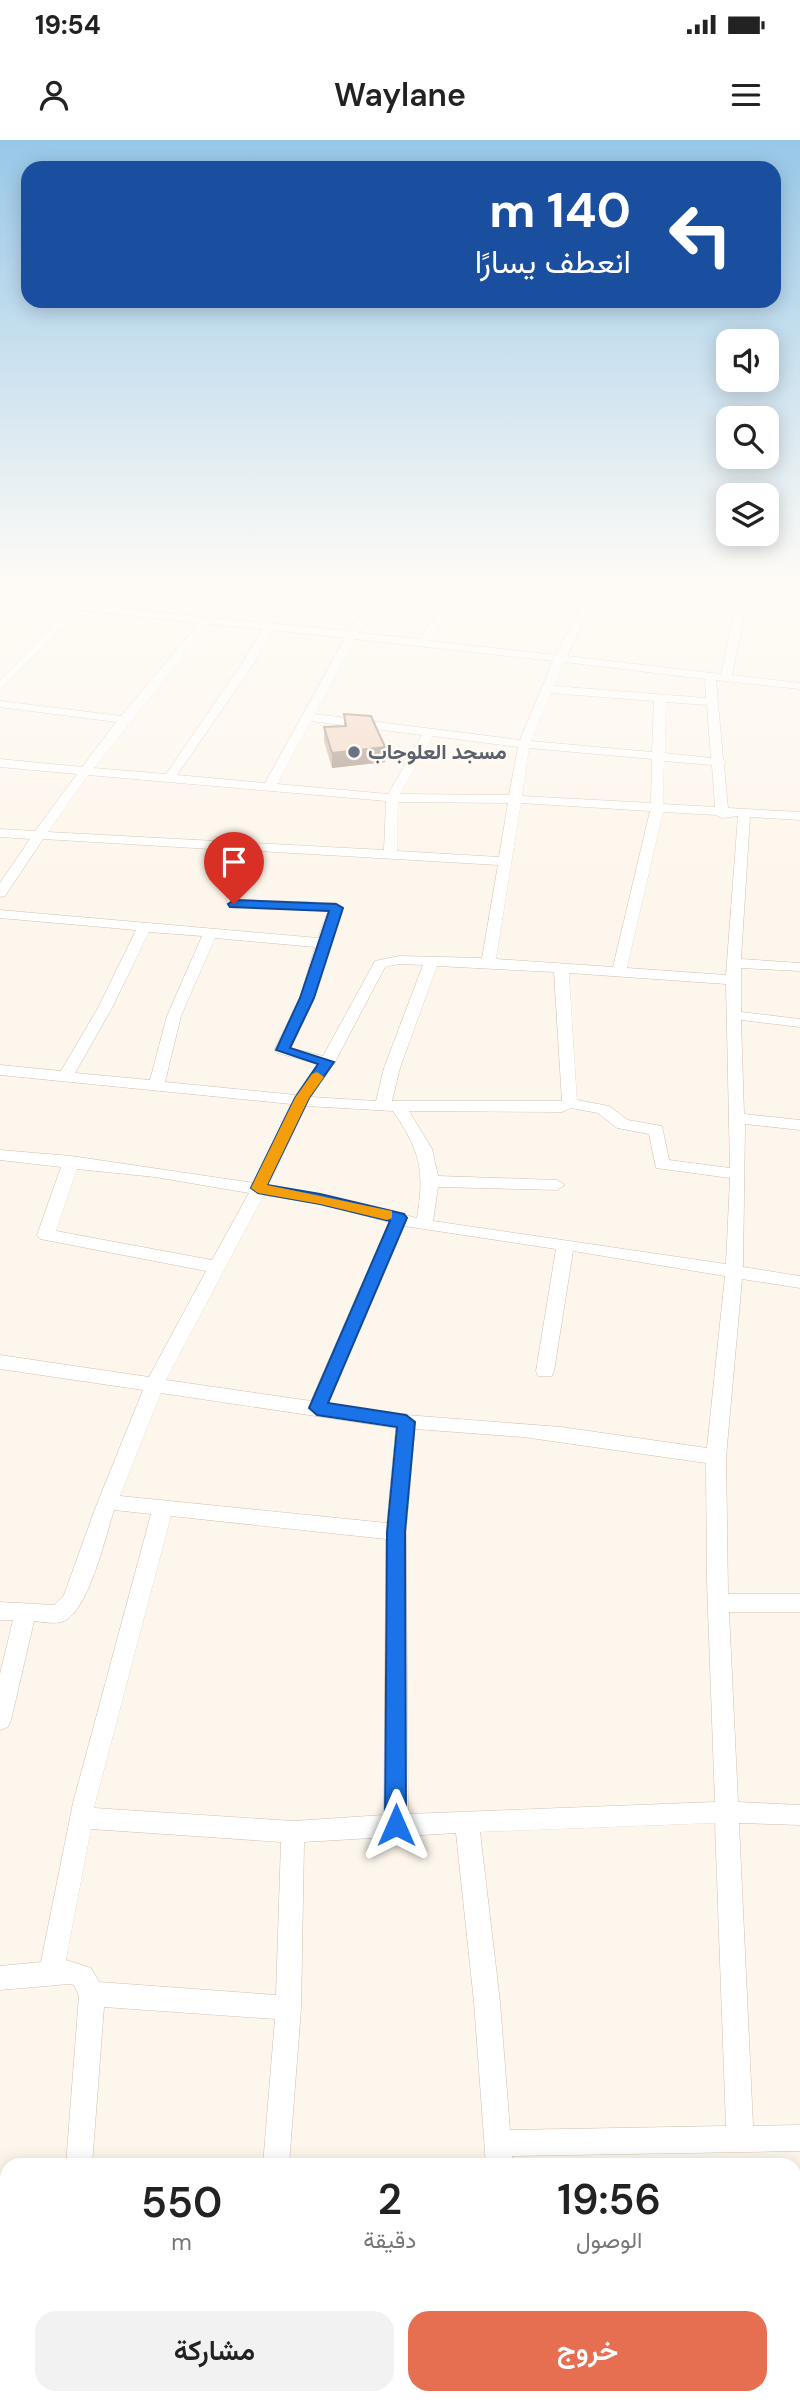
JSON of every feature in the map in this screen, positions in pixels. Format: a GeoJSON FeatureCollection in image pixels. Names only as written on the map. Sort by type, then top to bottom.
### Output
{"type":"FeatureCollection","features":[{"type":"Feature","properties":{"kind":"street"},"geometry":{"type":"LineString","coordinates":[[0,894],[39,834],[86,770],[154,685]]}},
{"type":"Feature","properties":{"kind":"street"},"geometry":{"type":"LineString","coordinates":[[170,777],[233,685]]}},
{"type":"Feature","properties":{"kind":"street"},"geometry":{"type":"LineString","coordinates":[[270,786],[325,685]]}},
{"type":"Feature","properties":{"kind":"street"},"geometry":{"type":"LineString","coordinates":[[488,963],[524,744],[549,685]]}},
{"type":"Feature","properties":{"kind":"street"},"geometry":{"type":"LineString","coordinates":[[711,685],[720,762],[722,814]]}},
{"type":"Feature","properties":{"kind":"street"},"geometry":{"type":"LineString","coordinates":[[547,689],[713,702]]}},
{"type":"Feature","properties":{"kind":"street"},"geometry":{"type":"LineString","coordinates":[[620,972],[657,808],[660,698]]}},
{"type":"Feature","properties":{"kind":"street"},"geometry":{"type":"LineString","coordinates":[[0,704],[126,720]]}},
{"type":"Feature","properties":{"kind":"street"},"geometry":{"type":"LineString","coordinates":[[308,717],[524,744],[720,762]]}},
{"type":"Feature","properties":{"kind":"street"},"geometry":{"type":"LineString","coordinates":[[390,854],[392,798],[430,731]]}},
{"type":"Feature","properties":{"kind":"street"},"geometry":{"type":"LineString","coordinates":[[0,763],[392,798],[514,799],[722,814],[800,816]]}},
{"type":"Feature","properties":{"kind":"street"},"geometry":{"type":"LineString","coordinates":[[740,2138],[718,1603],[716,1457],[734,1274],[738,1174],[733,1015],[744,815]]}},
{"type":"Feature","properties":{"kind":"street"},"geometry":{"type":"LineString","coordinates":[[0,833],[504,861]]}},
{"type":"Feature","properties":{"kind":"street"},"geometry":{"type":"LineString","coordinates":[[253,846],[233,899],[234,904],[336,906],[307,998],[282,1050],[327,1062]]}},
{"type":"Feature","properties":{"kind":"street"},"geometry":{"type":"LineString","coordinates":[[0,914],[323,943]]}},
{"type":"Feature","properties":{"kind":"street"},"geometry":{"type":"LineString","coordinates":[[65,1077],[106,1008],[145,926]]}},
{"type":"Feature","properties":{"kind":"street"},"geometry":{"type":"LineString","coordinates":[[156,1086],[174,1016],[211,931]]}},
{"type":"Feature","properties":{"kind":"street"},"geometry":{"type":"LineString","coordinates":[[0,1611],[59,1614],[68,1608],[155,1384],[302,1098],[327,1062],[380,964],[399,960],[432,961],[620,972],[734,971],[800,967]]}},
{"type":"Feature","properties":{"kind":"street"},"geometry":{"type":"LineString","coordinates":[[424,1225],[432,1181],[430,1159],[422,1140],[390,1106],[392,1068],[432,961]]}},
{"type":"Feature","properties":{"kind":"street"},"geometry":{"type":"LineString","coordinates":[[561,968],[569,1102]]}},
{"type":"Feature","properties":{"kind":"street"},"geometry":{"type":"LineString","coordinates":[[733,1015],[800,1023]]}},
{"type":"Feature","properties":{"kind":"street"},"geometry":{"type":"LineString","coordinates":[[0,1070],[390,1106],[562,1107],[569,1102],[603,1109],[623,1124],[656,1130],[662,1164],[738,1174]]}},
{"type":"Feature","properties":{"kind":"street"},"geometry":{"type":"LineString","coordinates":[[735,1118],[800,1125]]}},
{"type":"Feature","properties":{"kind":"street"},"geometry":{"type":"LineString","coordinates":[[0,1155],[71,1161],[258,1188],[320,1199],[424,1225],[565,1244],[734,1274],[800,1282]]}},
{"type":"Feature","properties":{"kind":"street"},"geometry":{"type":"LineString","coordinates":[[71,1161],[46,1235],[217,1266]]}},
{"type":"Feature","properties":{"kind":"street"},"geometry":{"type":"LineString","coordinates":[[432,1181],[556,1185]]}},
{"type":"Feature","properties":{"kind":"street"},"geometry":{"type":"LineString","coordinates":[[317,1408],[399,1218]]}},
{"type":"Feature","properties":{"kind":"street"},"geometry":{"type":"LineString","coordinates":[[545,1371],[565,1244]]}},
{"type":"Feature","properties":{"kind":"street"},"geometry":{"type":"LineString","coordinates":[[0,1362],[406,1422],[454,1423],[579,1436],[716,1457]]}},
{"type":"Feature","properties":{"kind":"street"},"geometry":{"type":"LineString","coordinates":[[396,1825],[396,1532],[406,1422]]}},
{"type":"Feature","properties":{"kind":"street"},"geometry":{"type":"LineString","coordinates":[[108,1502],[396,1532]]}},
{"type":"Feature","properties":{"kind":"street"},"geometry":{"type":"LineString","coordinates":[[51,1974],[82,1818],[163,1508]]}},
{"type":"Feature","properties":{"kind":"street"},"geometry":{"type":"LineString","coordinates":[[718,1603],[800,1603]]}},
{"type":"Feature","properties":{"kind":"street"},"geometry":{"type":"LineString","coordinates":[[0,1720],[25,1613]]}},
{"type":"Feature","properties":{"kind":"street"},"geometry":{"type":"LineString","coordinates":[[82,1818],[293,1832],[396,1825],[727,1812],[800,1815]]}},
{"type":"Feature","properties":{"kind":"street"},"geometry":{"type":"LineString","coordinates":[[467,1823],[486,2002],[498,2154],[740,2138],[800,2138]]}},
{"type":"Feature","properties":{"kind":"street"},"geometry":{"type":"LineString","coordinates":[[277,2158],[288,2008],[293,1832]]}},
{"type":"Feature","properties":{"kind":"street"},"geometry":{"type":"LineString","coordinates":[[0,1978],[69,1972],[82,1976],[92,1994],[80,2158]]}},
{"type":"Feature","properties":{"kind":"street"},"geometry":{"type":"LineString","coordinates":[[92,1994],[288,2008]]}},
{"type":"Feature","properties":{"kind":"building"},"geometry":{"type":"Polygon","coordinates":[[[344,714],[371,716],[385,747],[332,753],[324,727],[346,726],[344,714]]]}},
{"type":"Feature","properties":{"kind":"slow traffic"},"geometry":{"type":"LineString","coordinates":[[317,1077],[302,1098],[272,1165],[258,1188],[387,1215]]}},
{"type":"Feature","properties":{"kind":"place","name":"مسجد العلوجاب"},"geometry":{"type":"Point","coordinates":[354,752]}},
{"type":"Feature","properties":{"kind":"route"},"geometry":{"type":"LineString","coordinates":[[234,904],[336,906],[307,998],[282,1050],[327,1062],[302,1098],[272,1165],[258,1188],[320,1199],[399,1218],[317,1408],[406,1422],[396,1532],[396,1825]]}}]}
